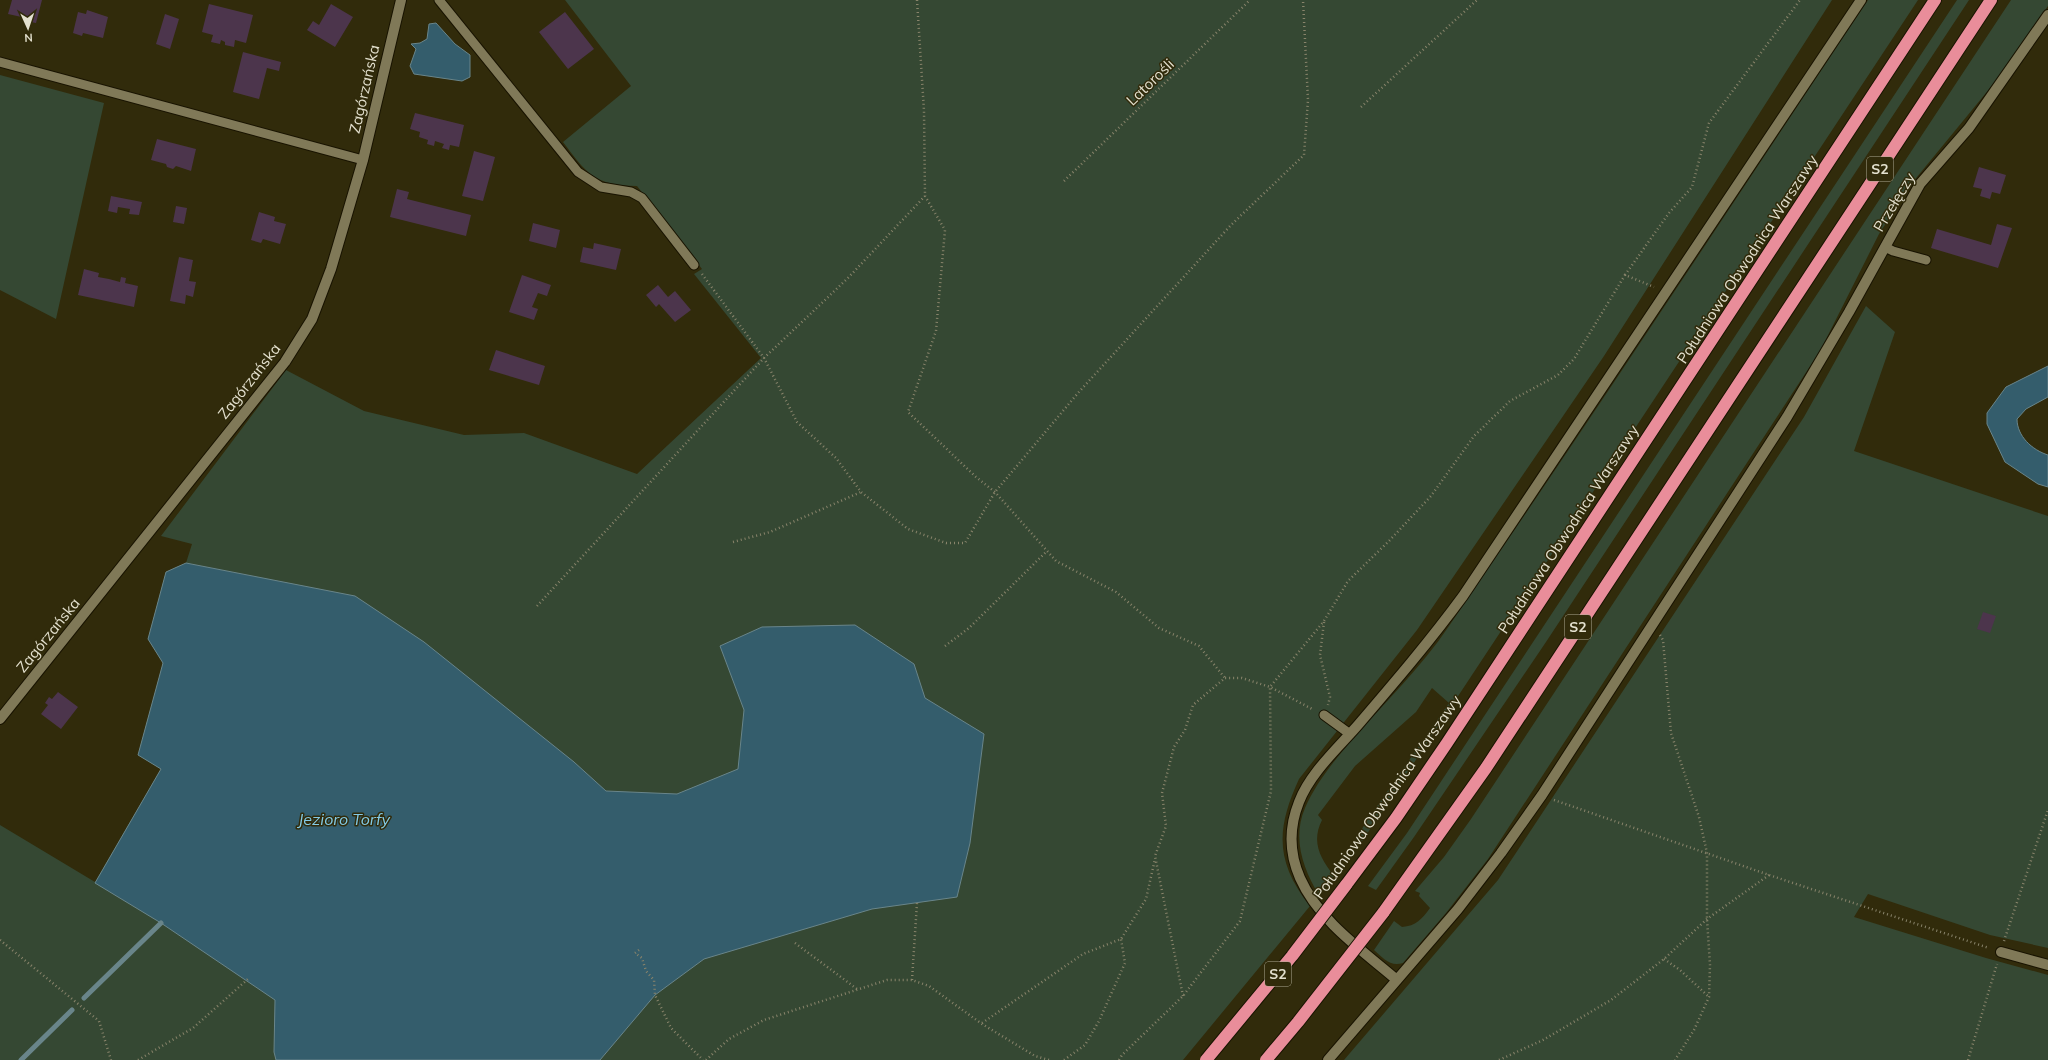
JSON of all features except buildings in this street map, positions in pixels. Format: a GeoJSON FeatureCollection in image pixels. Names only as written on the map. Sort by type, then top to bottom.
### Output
{"type":"FeatureCollection","features":[{"type":"Feature","properties":{"kind":"highway","name":"Południowa Obwodnica Warszawy"},"geometry":{"type":"LineString","coordinates":[[1206,1060],[1288,962],[1391,824],[1447,743],[1935,0]]}},
{"type":"Feature","properties":{"kind":"highway","name":"S2"},"geometry":{"type":"LineString","coordinates":[[1266,1060],[1298,1022],[1383,913],[1486,768],[1990,0]]}},
{"type":"Feature","properties":{"kind":"street","name":"Zagórzańska"},"geometry":{"type":"LineString","coordinates":[[0,718],[285,362],[312,319],[330,269],[362,160],[401,0]]}},
{"type":"Feature","properties":{"kind":"street"},"geometry":{"type":"LineString","coordinates":[[1397,980],[1321,912],[1305,888],[1295,867],[1292,856],[1291,832],[1299,800],[1316,774],[1430,641],[1463,596],[1861,0]]}},
{"type":"Feature","properties":{"kind":"street","name":"Przełęczy"},"geometry":{"type":"LineString","coordinates":[[1328,1060],[1476,888],[1542,795],[1788,417],[1920,184],[1969,128],[2048,15]]}},
{"type":"Feature","properties":{"kind":"street"},"geometry":{"type":"LineString","coordinates":[[2001,952],[2048,965]]}},
{"type":"Feature","properties":{"kind":"lane"},"geometry":{"type":"LineString","coordinates":[[439,0],[578,172],[601,187],[631,192],[642,198],[694,265]]}},
{"type":"Feature","properties":{"kind":"lane"},"geometry":{"type":"LineString","coordinates":[[0,62],[362,160]]}},
{"type":"Feature","properties":{"kind":"lane"},"geometry":{"type":"LineString","coordinates":[[1885,247],[1893,251],[1926,260]]}},
{"type":"Feature","properties":{"kind":"lane"},"geometry":{"type":"LineString","coordinates":[[1324,715],[1350,734]]}},
{"type":"Feature","properties":{"kind":"path"},"geometry":{"type":"LineString","coordinates":[[917,0],[924,111],[925,196],[945,230],[936,331],[908,412],[976,477],[995,492],[1056,561],[1116,592],[1159,628],[1199,646],[1225,678]]}},
{"type":"Feature","properties":{"kind":"path","name":"Latorośli"},"geometry":{"type":"LineString","coordinates":[[1064,181],[1250,0]]}},
{"type":"Feature","properties":{"kind":"path"},"geometry":{"type":"LineString","coordinates":[[694,265],[764,358],[797,422],[836,458],[861,492],[908,529],[946,543],[965,543],[995,492],[1078,393],[1231,225],[1304,155],[1308,100],[1303,0]]}},
{"type":"Feature","properties":{"kind":"path"},"geometry":{"type":"LineString","coordinates":[[1361,107],[1476,0]]}},
{"type":"Feature","properties":{"kind":"path"},"geometry":{"type":"LineString","coordinates":[[1119,1060],[1122,1055],[1183,996],[1240,921],[1271,791],[1270,687],[1324,621],[1348,580],[1390,541],[1431,496],[1474,436],[1510,401],[1558,375],[1574,359],[1625,275],[1668,213],[1692,187],[1709,123],[1800,0]]}},
{"type":"Feature","properties":{"kind":"path"},"geometry":{"type":"LineString","coordinates":[[537,606],[764,358],[847,279],[925,196]]}},
{"type":"Feature","properties":{"kind":"path"},"geometry":{"type":"LineString","coordinates":[[1625,275],[1666,292]]}},
{"type":"Feature","properties":{"kind":"path"},"geometry":{"type":"LineString","coordinates":[[733,542],[770,532],[861,492]]}},
{"type":"Feature","properties":{"kind":"path"},"geometry":{"type":"LineString","coordinates":[[945,646],[969,628],[1047,551]]}},
{"type":"Feature","properties":{"kind":"path"},"geometry":{"type":"LineString","coordinates":[[982,1024],[1083,954],[1121,939],[1146,899],[1155,856],[1166,826],[1162,793],[1174,747],[1185,730],[1193,705],[1225,678],[1242,678],[1270,687],[1324,715],[1330,697],[1320,655],[1324,621]]}},
{"type":"Feature","properties":{"kind":"path"},"geometry":{"type":"LineString","coordinates":[[1654,622],[1662,640],[1671,734],[1698,817],[1707,853],[1706,919],[1710,965],[1709,997],[1694,1030],[1675,1060]]}},
{"type":"Feature","properties":{"kind":"path"},"geometry":{"type":"LineString","coordinates":[[1542,795],[1769,875],[2001,952]]}},
{"type":"Feature","properties":{"kind":"path"},"geometry":{"type":"LineString","coordinates":[[1968,1060],[2001,952],[2048,810]]}},
{"type":"Feature","properties":{"kind":"path"},"geometry":{"type":"LineString","coordinates":[[1155,856],[1183,996]]}},
{"type":"Feature","properties":{"kind":"path"},"geometry":{"type":"LineString","coordinates":[[1499,1060],[1543,1040],[1611,1000],[1664,959],[1706,919],[1769,875]]}},
{"type":"Feature","properties":{"kind":"path"},"geometry":{"type":"LineString","coordinates":[[912,980],[917,903]]}},
{"type":"Feature","properties":{"kind":"path"},"geometry":{"type":"LineString","coordinates":[[1064,1060],[1085,1045],[1099,1022],[1125,963],[1121,939]]}},
{"type":"Feature","properties":{"kind":"path"},"geometry":{"type":"LineString","coordinates":[[0,940],[99,1021],[111,1060]]}},
{"type":"Feature","properties":{"kind":"path"},"geometry":{"type":"LineString","coordinates":[[795,943],[857,989]]}},
{"type":"Feature","properties":{"kind":"path"},"geometry":{"type":"LineString","coordinates":[[639,950],[635,953],[642,958],[646,971],[654,980],[654,995],[671,1028],[704,1060],[729,1039],[764,1020],[887,980],[912,980],[929,986],[982,1024],[1035,1056],[1049,1060]]}},
{"type":"Feature","properties":{"kind":"path"},"geometry":{"type":"LineString","coordinates":[[1664,959],[1680,970],[1709,997]]}},
{"type":"Feature","properties":{"kind":"path"},"geometry":{"type":"LineString","coordinates":[[138,1060],[193,1028],[248,979]]}},
{"type":"Feature","properties":{"kind":"path"},"geometry":{"type":"LineString","coordinates":[[1035,1056],[1036,1060]]}},
{"type":"Feature","properties":{"kind":"green space"},"geometry":{"type":"Polygon","coordinates":[[[565,0],[1832,0],[1604,356],[1417,630],[1299,779],[1291,797],[1286,814],[1283,830],[1283,845],[1285,860],[1290,875],[1310,906],[1183,1060],[0,1060],[0,825],[95,882],[161,769],[138,755],[163,663],[148,639],[166,572],[186,563],[192,544],[161,536],[286,370],[364,411],[464,435],[524,433],[637,474],[761,358],[694,274],[702,269],[637,186],[611,183],[593,176],[585,170],[563,142],[631,86],[565,0]]]}},
{"type":"Feature","properties":{"kind":"green space"},"geometry":{"type":"Polygon","coordinates":[[[1868,0],[1918,0],[1361,843],[1356,839],[1366,822],[1449,703],[1432,688],[1416,712],[1355,766],[1318,815],[1322,820],[1317,836],[1317,843],[1321,856],[1334,876],[1319,895],[1308,875],[1299,842],[1301,819],[1314,790],[1338,757],[1427,656],[1449,626],[1868,0]]]}},
{"type":"Feature","properties":{"kind":"green space"},"geometry":{"type":"Polygon","coordinates":[[[1957,0],[1969,0],[1546,642],[1414,837],[1376,890],[1368,886],[1407,833],[1957,0]]]}},
{"type":"Feature","properties":{"kind":"green space"},"geometry":{"type":"Polygon","coordinates":[[[2011,0],[2048,0],[2048,6],[1995,82],[1912,183],[1879,234],[1820,351],[1488,859],[1446,913],[1403,963],[1390,963],[1374,950],[1394,921],[1402,927],[1411,925],[1421,919],[1430,908],[1419,896],[1420,893],[1415,891],[1444,857],[1471,819],[2011,0]]]}},
{"type":"Feature","properties":{"kind":"green space"},"geometry":{"type":"Polygon","coordinates":[[[0,75],[104,103],[56,319],[0,290],[0,75]]]}},
{"type":"Feature","properties":{"kind":"green space"},"geometry":{"type":"Polygon","coordinates":[[[1866,306],[1895,332],[1854,451],[2048,516],[2048,948],[1990,935],[1868,894],[1854,917],[1986,958],[2048,975],[2048,1060],[1344,1060],[1498,880],[1804,417],[1866,306]]]}},
{"type":"Feature","properties":{"kind":"water"},"geometry":{"type":"Polygon","coordinates":[[[436,23],[455,44],[470,55],[470,77],[462,81],[414,74],[410,66],[416,49],[411,44],[420,43],[427,39],[429,24],[436,23]]]}},
{"type":"Feature","properties":{"kind":"water"},"geometry":{"type":"Polygon","coordinates":[[[2048,366],[2048,397],[2026,409],[2017,419],[2020,431],[2026,442],[2036,450],[2048,455],[2048,487],[2038,484],[2005,462],[1987,424],[1987,413],[2006,387],[2048,366]]]}},
{"type":"Feature","properties":{"kind":"water","name":"Jezioro Torfy"},"geometry":{"type":"Polygon","coordinates":[[[186,563],[355,596],[424,642],[574,762],[606,791],[677,794],[738,769],[744,710],[720,646],[762,627],[855,625],[914,664],[925,698],[984,734],[970,843],[957,897],[872,909],[704,959],[655,995],[600,1060],[276,1060],[274,1052],[275,1000],[161,923],[95,883],[161,769],[138,755],[163,663],[148,639],[166,572],[186,563]]]}},
{"type":"Feature","properties":{"kind":"waterway"},"geometry":{"type":"LineString","coordinates":[[84,998],[161,923]]}},
{"type":"Feature","properties":{"kind":"waterway"},"geometry":{"type":"LineString","coordinates":[[21,1060],[72,1010]]}}]}
